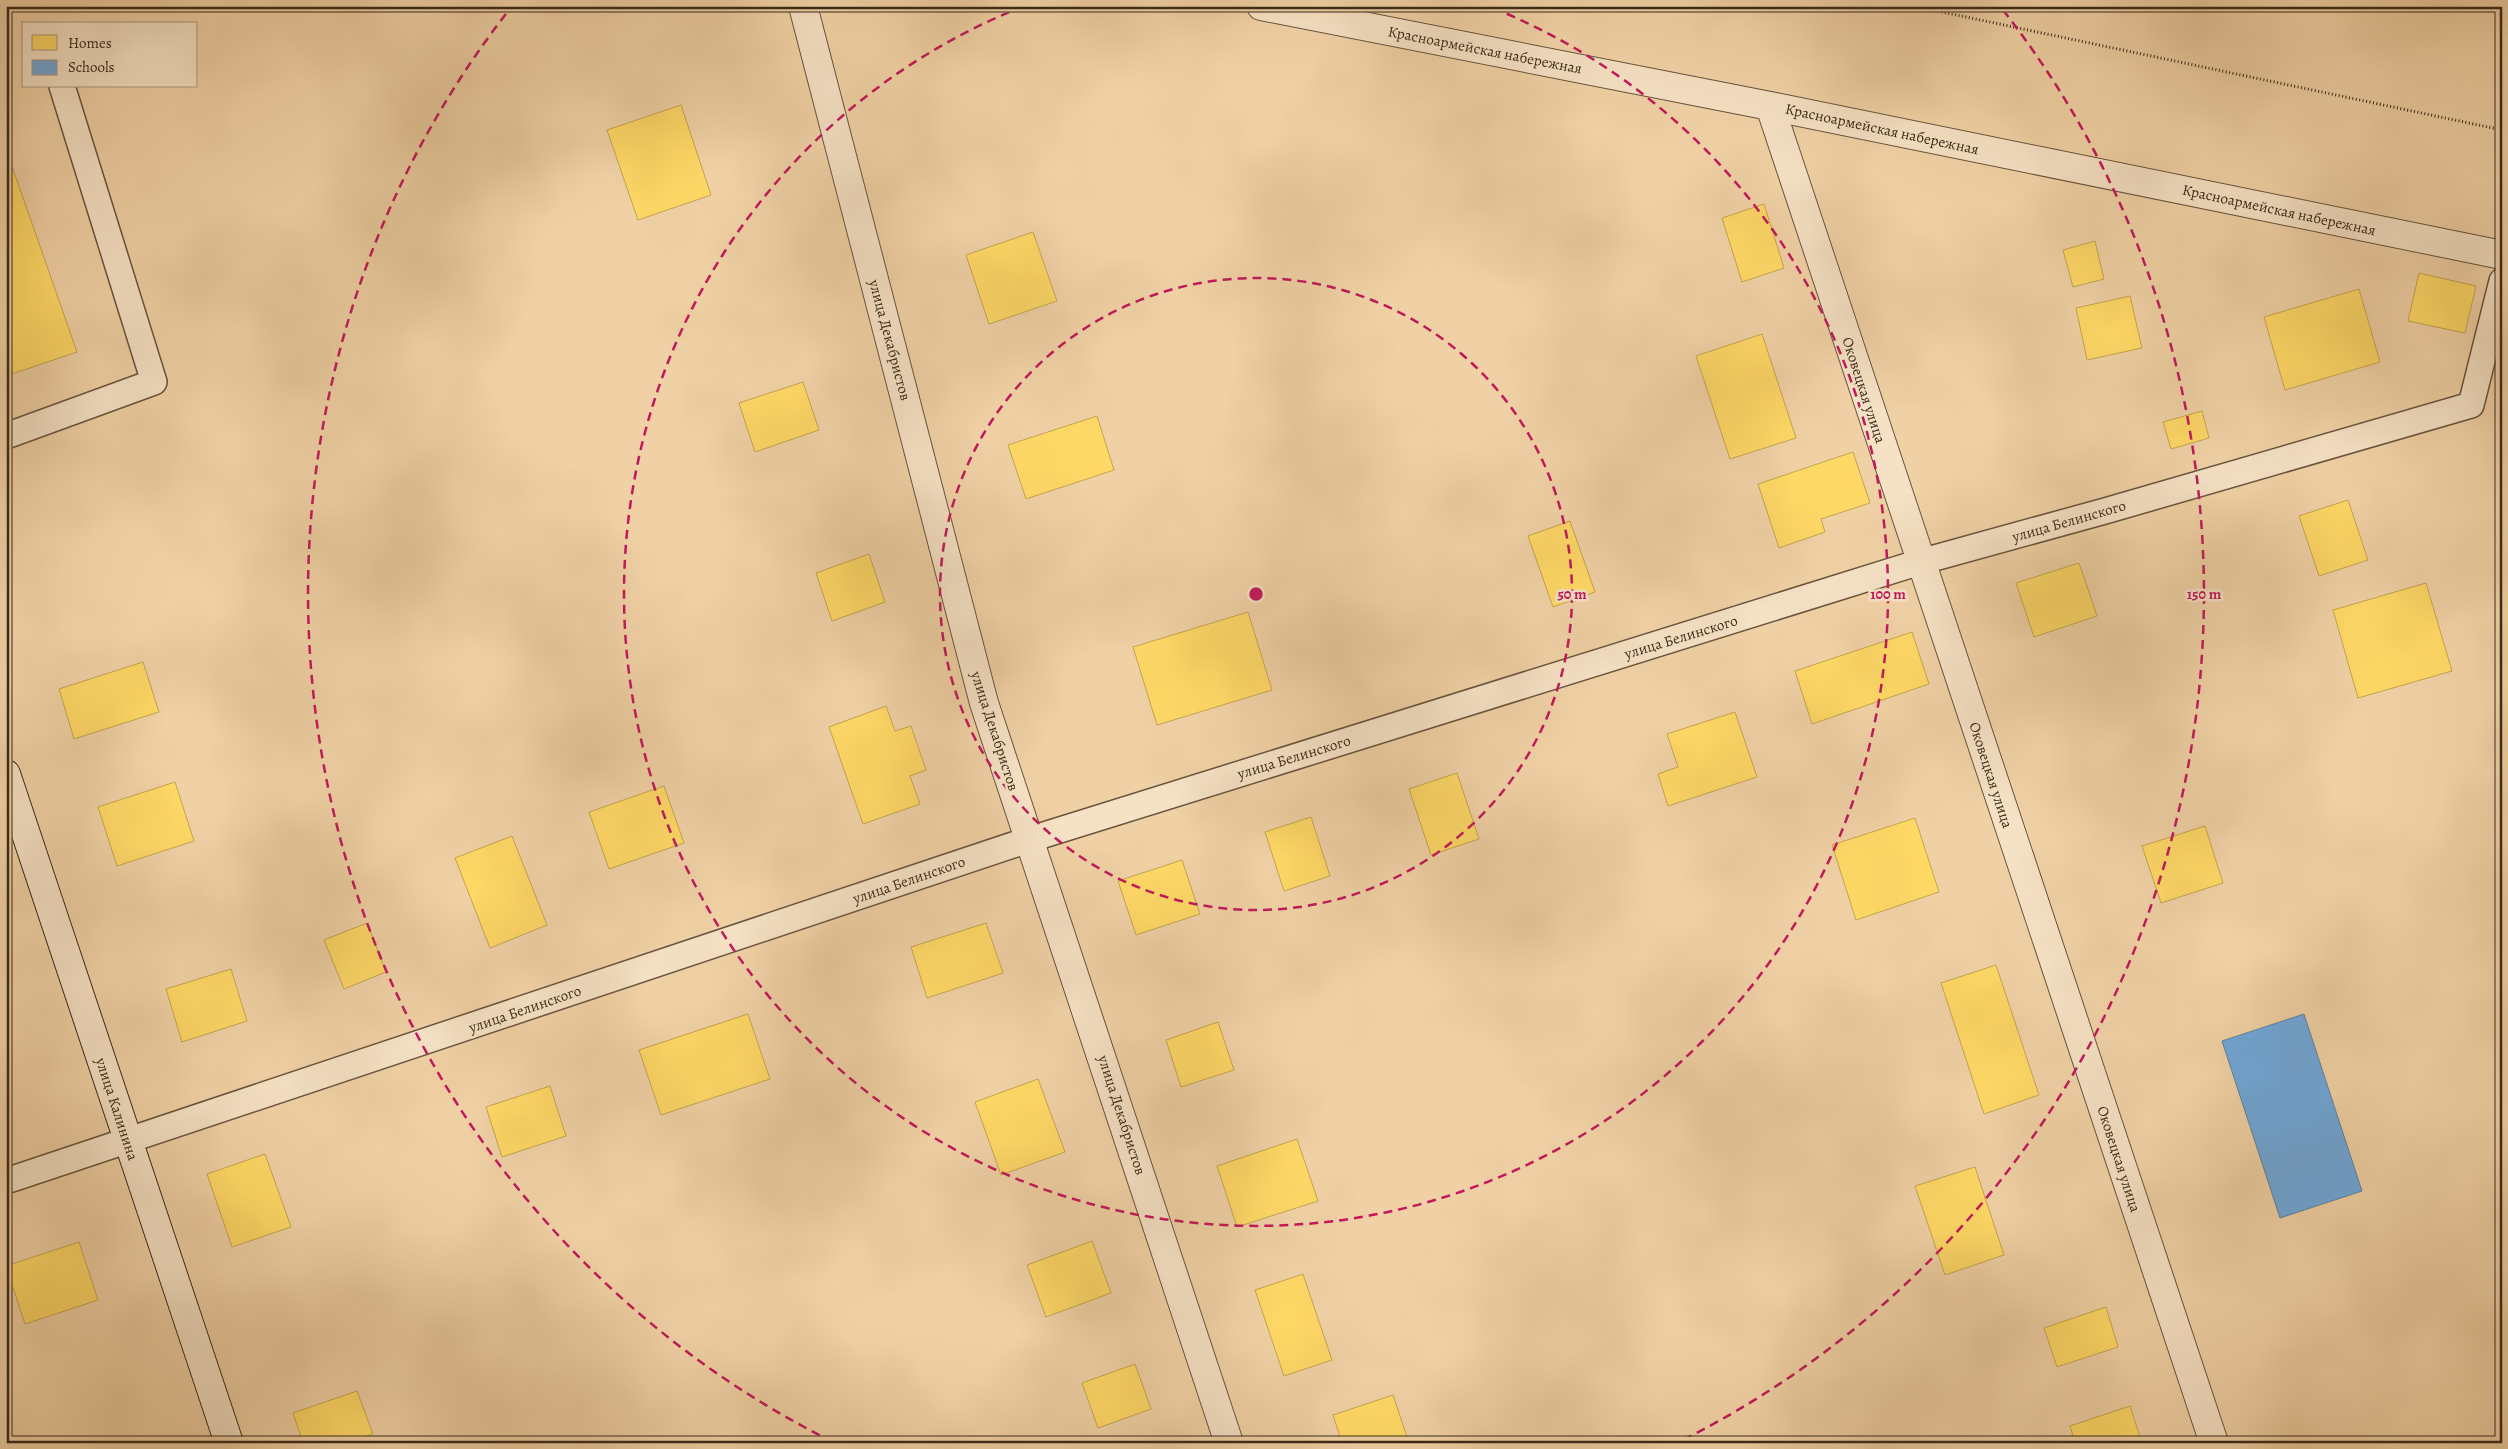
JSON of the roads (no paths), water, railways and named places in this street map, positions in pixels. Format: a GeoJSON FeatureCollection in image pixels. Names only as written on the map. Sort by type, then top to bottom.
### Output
{"type":"FeatureCollection","features":[{"type":"Feature","properties":{"kind":"street","name":"улица Декабристов"},"geometry":{"type":"LineString","coordinates":[[803,6],[984,703],[1031,839],[1229,1443]]}},
{"type":"Feature","properties":{"kind":"street","name":"Красноармейская набережная"},"geometry":{"type":"LineString","coordinates":[[1261,6],[1770,106],[2502,255]]}},
{"type":"Feature","properties":{"kind":"street","name":"Оковецкая улица"},"geometry":{"type":"LineString","coordinates":[[1770,106],[2214,1443]]}},
{"type":"Feature","properties":{"kind":"street","name":"улица Калинина"},"geometry":{"type":"LineString","coordinates":[[6,774],[229,1443]]}},
{"type":"Feature","properties":{"kind":"lane"},"geometry":{"type":"LineString","coordinates":[[6,436],[154,382],[63,88]]}},
{"type":"Feature","properties":{"kind":"lane","name":"улица Белинского"},"geometry":{"type":"LineString","coordinates":[[6,1181],[129,1142],[1031,839],[1920,562],[2105,511],[2471,405],[2502,281]]}}]}
